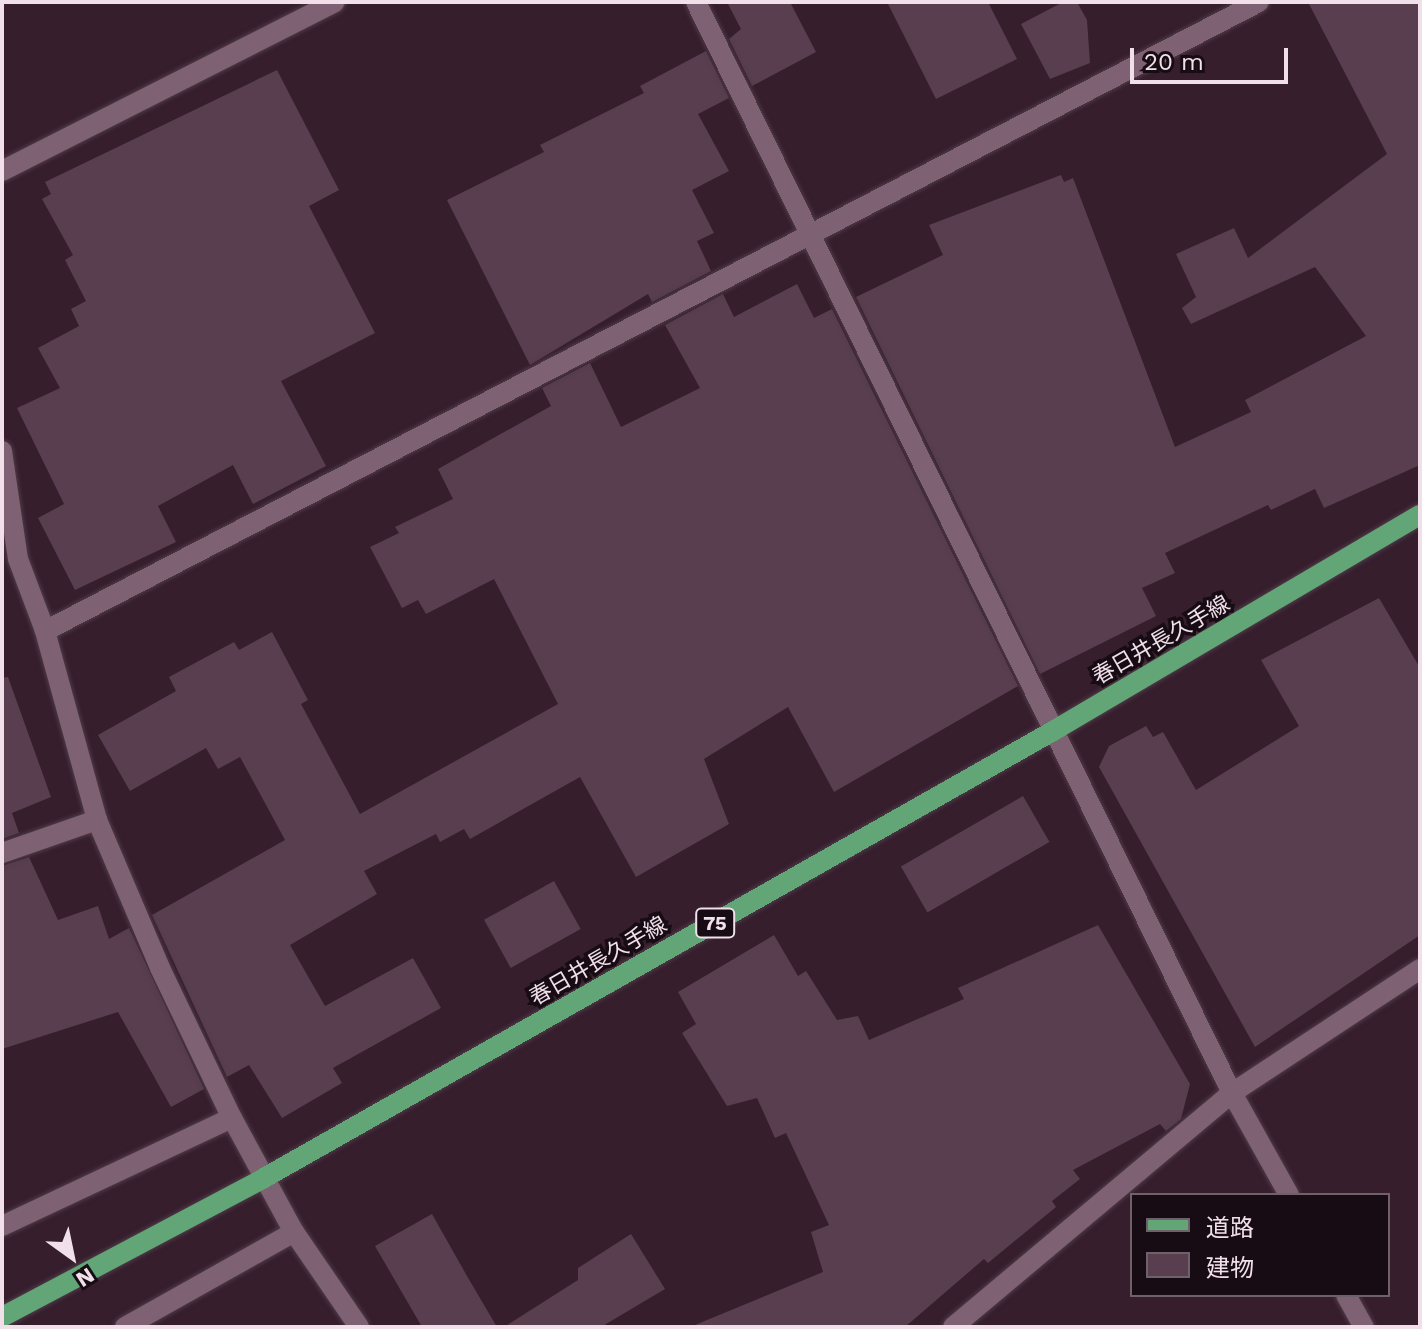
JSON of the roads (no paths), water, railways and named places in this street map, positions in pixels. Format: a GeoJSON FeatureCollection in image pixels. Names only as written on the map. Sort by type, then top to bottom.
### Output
{"type":"FeatureCollection","features":[{"type":"Feature","properties":{"kind":"main road","name":"春日井長久手線"},"geometry":{"type":"LineString","coordinates":[[2,1317],[264,1178],[1053,731],[1420,515]]}},
{"type":"Feature","properties":{"kind":"street"},"geometry":{"type":"LineString","coordinates":[[2,171],[335,2]]}},
{"type":"Feature","properties":{"kind":"street"},"geometry":{"type":"LineString","coordinates":[[696,2],[1232,1093],[1288,1193]]}},
{"type":"Feature","properties":{"kind":"street"},"geometry":{"type":"LineString","coordinates":[[45,631],[1259,2]]}},
{"type":"Feature","properties":{"kind":"street"},"geometry":{"type":"LineString","coordinates":[[2,451],[18,559],[45,631],[97,820],[160,968],[232,1118],[294,1232],[359,1327]]}},
{"type":"Feature","properties":{"kind":"street"},"geometry":{"type":"LineString","coordinates":[[2,853],[97,820]]}},
{"type":"Feature","properties":{"kind":"street"},"geometry":{"type":"LineString","coordinates":[[953,1327],[1232,1093],[1420,969]]}},
{"type":"Feature","properties":{"kind":"street"},"geometry":{"type":"LineString","coordinates":[[2,1226],[232,1118]]}},
{"type":"Feature","properties":{"kind":"street"},"geometry":{"type":"LineString","coordinates":[[125,1327],[294,1232]]}},
{"type":"Feature","properties":{"kind":"street"},"geometry":{"type":"LineString","coordinates":[[1347,1297],[1364,1327]]}}]}
